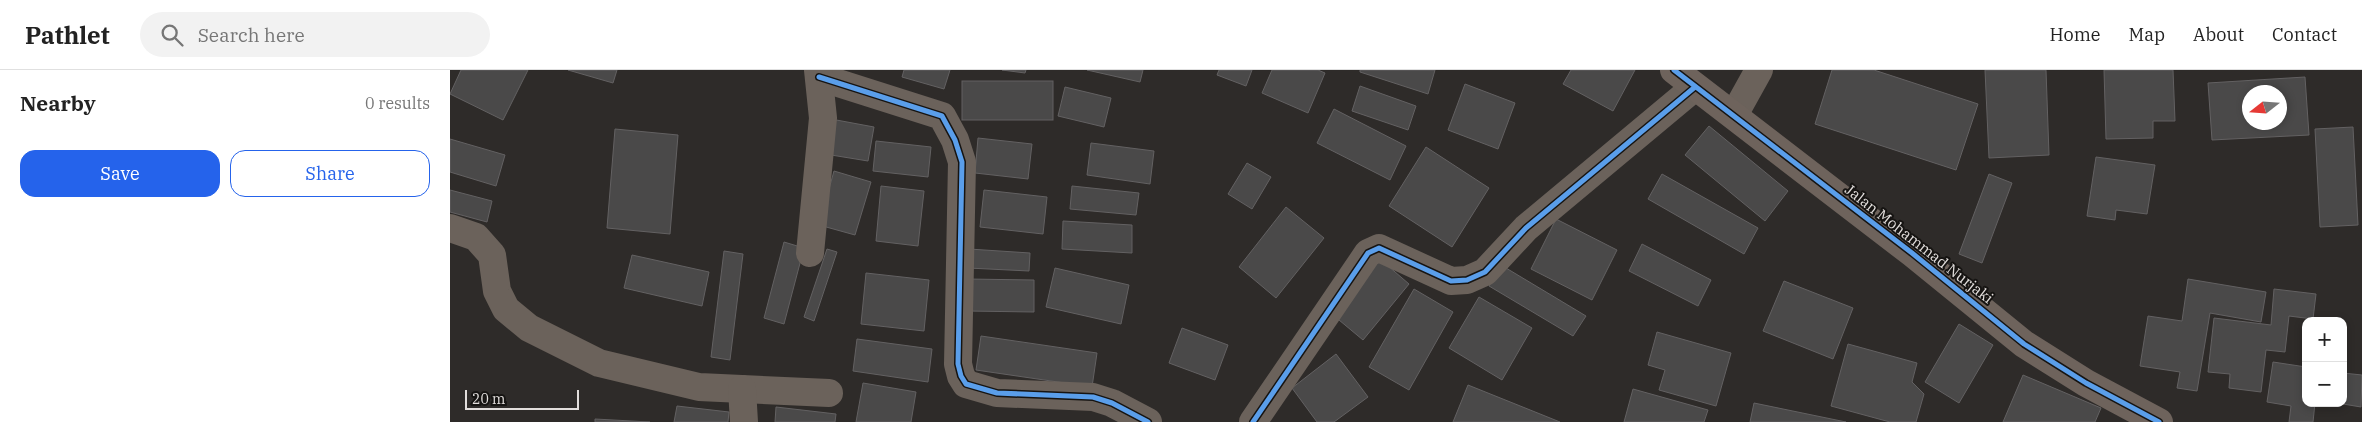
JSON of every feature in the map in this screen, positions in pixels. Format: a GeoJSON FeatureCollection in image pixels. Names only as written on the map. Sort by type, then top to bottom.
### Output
{"type":"FeatureCollection","features":[{"type":"Feature","properties":{"kind":"street","name":"Jalan Mohammad Nurjaki"},"geometry":{"type":"LineString","coordinates":[[1674,70],[1912,253],[2024,344],[2146,419]]}},
{"type":"Feature","properties":{"kind":"street"},"geometry":{"type":"LineString","coordinates":[[1734,116],[1759,70]]}},
{"type":"Feature","properties":{"kind":"street"},"geometry":{"type":"LineString","coordinates":[[810,253],[824,118],[819,73],[942,116],[948,125],[962,162],[958,364],[961,376],[966,384],[997,393],[1093,397],[1112,403],[1148,422]]}},
{"type":"Feature","properties":{"kind":"street"},"geometry":{"type":"LineString","coordinates":[[1253,422],[1368,252],[1379,248],[1451,280],[1467,280],[1485,272],[1526,228],[1695,87]]}},
{"type":"Feature","properties":{"kind":"street"},"geometry":{"type":"LineString","coordinates":[[450,228],[476,237],[492,255],[497,291],[506,309],[529,328],[599,363],[699,387],[829,393]]}},
{"type":"Feature","properties":{"kind":"street"},"geometry":{"type":"LineString","coordinates":[[742,389],[744,422]]}},
{"type":"Feature","properties":{"kind":"building"},"geometry":{"type":"Polygon","coordinates":[[[461,70],[528,70],[503,120],[450,94],[461,70]]]}},
{"type":"Feature","properties":{"kind":"building"},"geometry":{"type":"Polygon","coordinates":[[[568,70],[617,70],[613,83],[568,70]]]}},
{"type":"Feature","properties":{"kind":"building"},"geometry":{"type":"Polygon","coordinates":[[[904,70],[950,70],[944,89],[902,77],[904,70]]]}},
{"type":"Feature","properties":{"kind":"building"},"geometry":{"type":"Polygon","coordinates":[[[1002,70],[1026,70],[1025,73],[1002,70]]]}},
{"type":"Feature","properties":{"kind":"building"},"geometry":{"type":"Polygon","coordinates":[[[1087,70],[1143,70],[1140,82],[1087,70]]]}},
{"type":"Feature","properties":{"kind":"building"},"geometry":{"type":"Polygon","coordinates":[[[1219,70],[1252,70],[1246,86],[1217,75],[1219,70]]]}},
{"type":"Feature","properties":{"kind":"building"},"geometry":{"type":"Polygon","coordinates":[[[1272,70],[1318,70],[1325,73],[1308,113],[1262,93],[1272,70]]]}},
{"type":"Feature","properties":{"kind":"building"},"geometry":{"type":"Polygon","coordinates":[[[1360,70],[1435,70],[1428,94],[1360,72],[1360,70]]]}},
{"type":"Feature","properties":{"kind":"building"},"geometry":{"type":"Polygon","coordinates":[[[1571,70],[1635,70],[1613,111],[1563,84],[1571,70]]]}},
{"type":"Feature","properties":{"kind":"building"},"geometry":{"type":"Polygon","coordinates":[[[1832,70],[1874,70],[1978,104],[1956,170],[1815,124],[1832,70]]]}},
{"type":"Feature","properties":{"kind":"building"},"geometry":{"type":"Polygon","coordinates":[[[1985,70],[2046,70],[2049,155],[1989,158],[1985,70]]]}},
{"type":"Feature","properties":{"kind":"building"},"geometry":{"type":"Polygon","coordinates":[[[2104,70],[2173,70],[2175,121],[2153,121],[2153,138],[2106,139],[2104,70]]]}},
{"type":"Feature","properties":{"kind":"building"},"geometry":{"type":"Polygon","coordinates":[[[2305,77],[2309,135],[2212,140],[2208,83],[2305,77]]]}},
{"type":"Feature","properties":{"kind":"building"},"geometry":{"type":"Polygon","coordinates":[[[962,81],[1053,81],[1053,120],[962,120],[962,81]]]}},
{"type":"Feature","properties":{"kind":"building"},"geometry":{"type":"Polygon","coordinates":[[[1465,84],[1515,103],[1498,149],[1448,130],[1465,84]]]}},
{"type":"Feature","properties":{"kind":"building"},"geometry":{"type":"Polygon","coordinates":[[[1360,86],[1416,106],[1408,130],[1352,111],[1360,86]]]}},
{"type":"Feature","properties":{"kind":"building"},"geometry":{"type":"Polygon","coordinates":[[[1065,87],[1111,98],[1104,127],[1058,116],[1065,87]]]}},
{"type":"Feature","properties":{"kind":"building"},"geometry":{"type":"Polygon","coordinates":[[[1334,109],[1406,146],[1390,180],[1317,143],[1334,109]]]}},
{"type":"Feature","properties":{"kind":"building"},"geometry":{"type":"Polygon","coordinates":[[[831,119],[874,127],[868,161],[825,154],[831,119]]]}},
{"type":"Feature","properties":{"kind":"building"},"geometry":{"type":"Polygon","coordinates":[[[1709,126],[1788,191],[1765,221],[1685,155],[1709,126]]]}},
{"type":"Feature","properties":{"kind":"building"},"geometry":{"type":"Polygon","coordinates":[[[2353,127],[2358,225],[2320,227],[2315,129],[2353,127]]]}},
{"type":"Feature","properties":{"kind":"building"},"geometry":{"type":"Polygon","coordinates":[[[615,129],[678,135],[670,234],[607,228],[615,129]]]}},
{"type":"Feature","properties":{"kind":"building"},"geometry":{"type":"Polygon","coordinates":[[[978,138],[1032,144],[1028,179],[975,173],[978,138]]]}},
{"type":"Feature","properties":{"kind":"building"},"geometry":{"type":"Polygon","coordinates":[[[450,139],[505,155],[496,186],[450,172],[450,139]]]}},
{"type":"Feature","properties":{"kind":"building"},"geometry":{"type":"Polygon","coordinates":[[[876,141],[931,147],[928,177],[873,171],[876,141]]]}},
{"type":"Feature","properties":{"kind":"building"},"geometry":{"type":"Polygon","coordinates":[[[1091,143],[1154,151],[1150,184],[1087,175],[1091,143]]]}},
{"type":"Feature","properties":{"kind":"building"},"geometry":{"type":"Polygon","coordinates":[[[1426,147],[1489,188],[1452,247],[1389,206],[1426,147]]]}},
{"type":"Feature","properties":{"kind":"building"},"geometry":{"type":"Polygon","coordinates":[[[2096,157],[2155,165],[2147,214],[2116,210],[2115,220],[2087,216],[2096,157]]]}},
{"type":"Feature","properties":{"kind":"building"},"geometry":{"type":"Polygon","coordinates":[[[1247,163],[1271,177],[1252,209],[1228,194],[1247,163]]]}},
{"type":"Feature","properties":{"kind":"building"},"geometry":{"type":"Polygon","coordinates":[[[834,171],[871,182],[855,235],[819,225],[834,171]]]}},
{"type":"Feature","properties":{"kind":"building"},"geometry":{"type":"Polygon","coordinates":[[[1662,174],[1758,228],[1744,254],[1648,199],[1662,174]]]}},
{"type":"Feature","properties":{"kind":"building"},"geometry":{"type":"Polygon","coordinates":[[[1989,174],[2012,183],[1982,263],[1959,254],[1989,174]]]}},
{"type":"Feature","properties":{"kind":"building"},"geometry":{"type":"Polygon","coordinates":[[[881,186],[924,191],[918,246],[876,241],[881,186]]]}},
{"type":"Feature","properties":{"kind":"building"},"geometry":{"type":"Polygon","coordinates":[[[1072,186],[1139,193],[1136,215],[1070,209],[1072,186]]]}},
{"type":"Feature","properties":{"kind":"building"},"geometry":{"type":"Polygon","coordinates":[[[450,190],[492,201],[487,222],[450,212],[450,190]]]}},
{"type":"Feature","properties":{"kind":"building"},"geometry":{"type":"Polygon","coordinates":[[[984,190],[1047,197],[1043,234],[980,227],[984,190]]]}},
{"type":"Feature","properties":{"kind":"building"},"geometry":{"type":"Polygon","coordinates":[[[1286,207],[1324,238],[1276,298],[1239,267],[1286,207]]]}},
{"type":"Feature","properties":{"kind":"building"},"geometry":{"type":"Polygon","coordinates":[[[1556,219],[1617,250],[1592,300],[1531,269],[1556,219]]]}},
{"type":"Feature","properties":{"kind":"building"},"geometry":{"type":"Polygon","coordinates":[[[1063,221],[1132,225],[1132,253],[1062,249],[1063,221]]]}},
{"type":"Feature","properties":{"kind":"building"},"geometry":{"type":"Polygon","coordinates":[[[784,242],[804,248],[784,324],[764,318],[784,242]]]}},
{"type":"Feature","properties":{"kind":"building"},"geometry":{"type":"Polygon","coordinates":[[[1642,244],[1711,280],[1698,306],[1629,271],[1642,244]]]}},
{"type":"Feature","properties":{"kind":"building"},"geometry":{"type":"Polygon","coordinates":[[[827,249],[837,252],[814,321],[804,317],[827,249]]]}},
{"type":"Feature","properties":{"kind":"building"},"geometry":{"type":"Polygon","coordinates":[[[969,249],[1030,253],[1029,271],[968,268],[969,249]]]}},
{"type":"Feature","properties":{"kind":"building"},"geometry":{"type":"Polygon","coordinates":[[[724,251],[743,254],[730,360],[711,357],[724,251]]]}},
{"type":"Feature","properties":{"kind":"building"},"geometry":{"type":"Polygon","coordinates":[[[632,255],[709,272],[702,306],[624,288],[632,255]]]}},
{"type":"Feature","properties":{"kind":"building"},"geometry":{"type":"Polygon","coordinates":[[[1380,259],[1409,284],[1363,340],[1333,315],[1380,259]]]}},
{"type":"Feature","properties":{"kind":"building"},"geometry":{"type":"Polygon","coordinates":[[[1501,265],[1586,316],[1573,336],[1489,286],[1501,265]]]}},
{"type":"Feature","properties":{"kind":"building"},"geometry":{"type":"Polygon","coordinates":[[[1055,268],[1129,285],[1121,324],[1046,307],[1055,268]]]}},
{"type":"Feature","properties":{"kind":"building"},"geometry":{"type":"Polygon","coordinates":[[[866,273],[929,280],[924,331],[861,324],[866,273]]]}},
{"type":"Feature","properties":{"kind":"building"},"geometry":{"type":"Polygon","coordinates":[[[967,279],[1034,280],[1034,312],[966,311],[967,279]]]}},
{"type":"Feature","properties":{"kind":"building"},"geometry":{"type":"Polygon","coordinates":[[[2188,279],[2266,292],[2261,322],[2210,313],[2197,391],[2177,388],[2180,372],[2140,366],[2148,316],[2182,321],[2188,279]]]}},
{"type":"Feature","properties":{"kind":"building"},"geometry":{"type":"Polygon","coordinates":[[[1784,281],[1853,308],[1833,359],[1763,331],[1784,281]]]}},
{"type":"Feature","properties":{"kind":"building"},"geometry":{"type":"Polygon","coordinates":[[[1414,289],[1453,312],[1409,390],[1369,367],[1414,289]]]}},
{"type":"Feature","properties":{"kind":"building"},"geometry":{"type":"Polygon","coordinates":[[[2274,289],[2316,294],[2313,317],[2289,316],[2285,352],[2266,350],[2261,392],[2229,388],[2230,374],[2208,372],[2214,318],[2271,325],[2274,289]]]}},
{"type":"Feature","properties":{"kind":"building"},"geometry":{"type":"Polygon","coordinates":[[[1479,297],[1532,328],[1502,380],[1449,348],[1479,297]]]}},
{"type":"Feature","properties":{"kind":"building"},"geometry":{"type":"Polygon","coordinates":[[[1959,324],[1993,345],[1959,403],[1925,382],[1959,324]]]}},
{"type":"Feature","properties":{"kind":"building"},"geometry":{"type":"Polygon","coordinates":[[[1182,328],[1228,345],[1215,380],[1169,363],[1182,328]]]}},
{"type":"Feature","properties":{"kind":"building"},"geometry":{"type":"Polygon","coordinates":[[[1657,332],[1731,353],[1716,406],[1659,390],[1665,370],[1648,365],[1657,332]]]}},
{"type":"Feature","properties":{"kind":"building"},"geometry":{"type":"Polygon","coordinates":[[[981,336],[1097,353],[1092,387],[976,370],[981,336]]]}},
{"type":"Feature","properties":{"kind":"building"},"geometry":{"type":"Polygon","coordinates":[[[857,339],[932,349],[928,382],[853,371],[857,339]]]}},
{"type":"Feature","properties":{"kind":"building"},"geometry":{"type":"Polygon","coordinates":[[[1848,344],[1917,363],[1912,382],[1924,394],[1916,422],[1890,422],[1831,406],[1848,344]]]}},
{"type":"Feature","properties":{"kind":"building"},"geometry":{"type":"Polygon","coordinates":[[[1336,354],[1368,397],[1334,422],[1317,422],[1292,388],[1336,354]]]}},
{"type":"Feature","properties":{"kind":"building"},"geometry":{"type":"Polygon","coordinates":[[[2273,362],[2302,366],[2302,407],[2315,407],[2313,422],[2289,422],[2291,406],[2267,402],[2273,362]]]}},
{"type":"Feature","properties":{"kind":"building"},"geometry":{"type":"Polygon","coordinates":[[[2347,373],[2362,375],[2361,407],[2347,405],[2347,373]]]}},
{"type":"Feature","properties":{"kind":"building"},"geometry":{"type":"Polygon","coordinates":[[[2023,375],[2101,408],[2095,422],[2003,422],[2023,375]]]}},
{"type":"Feature","properties":{"kind":"building"},"geometry":{"type":"Polygon","coordinates":[[[863,383],[916,392],[911,422],[856,422],[863,383]]]}},
{"type":"Feature","properties":{"kind":"building"},"geometry":{"type":"Polygon","coordinates":[[[1468,385],[1560,422],[1453,422],[1468,385]]]}},
{"type":"Feature","properties":{"kind":"building"},"geometry":{"type":"Polygon","coordinates":[[[1633,389],[1708,410],[1704,422],[1624,422],[1633,389]]]}},
{"type":"Feature","properties":{"kind":"building"},"geometry":{"type":"Polygon","coordinates":[[[1754,403],[1846,422],[1750,422],[1754,403]]]}},
{"type":"Feature","properties":{"kind":"building"},"geometry":{"type":"Polygon","coordinates":[[[677,406],[729,412],[728,422],[674,422],[677,406]]]}},
{"type":"Feature","properties":{"kind":"building"},"geometry":{"type":"Polygon","coordinates":[[[776,407],[836,414],[835,422],[775,422],[776,407]]]}},
{"type":"Feature","properties":{"kind":"building"},"geometry":{"type":"Polygon","coordinates":[[[595,419],[650,422],[595,422],[595,419]]]}},
{"type":"Feature","properties":{"kind":"cycle path"},"geometry":{"type":"LineString","coordinates":[[1674,70],[1912,253],[2024,344],[2086,383],[2159,422]]}},
{"type":"Feature","properties":{"kind":"cycle path"},"geometry":{"type":"LineString","coordinates":[[819,77],[942,116],[955,140],[962,162],[958,364],[961,376],[966,384],[997,393],[1093,397],[1112,403],[1148,422]]}},
{"type":"Feature","properties":{"kind":"cycle path"},"geometry":{"type":"LineString","coordinates":[[1253,422],[1368,253],[1379,248],[1451,281],[1467,280],[1485,272],[1526,228],[1695,87]]}}]}
